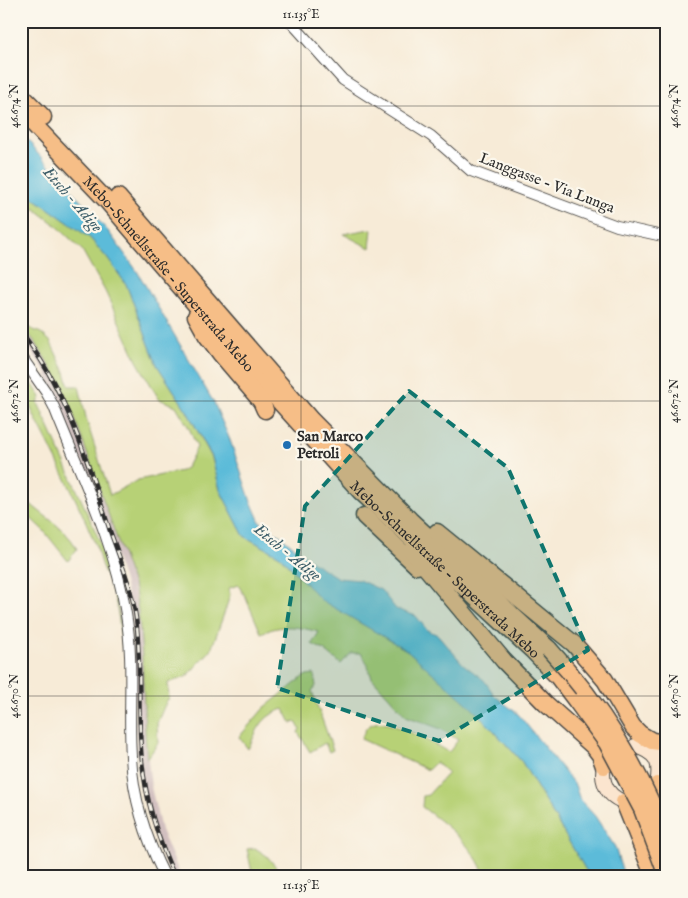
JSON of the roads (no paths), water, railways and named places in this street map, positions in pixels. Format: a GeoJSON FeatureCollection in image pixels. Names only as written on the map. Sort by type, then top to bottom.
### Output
{"type":"FeatureCollection","features":[{"type":"Feature","properties":{"kind":"highway","name":"Mebo-Schnellstraße - Superstrada Mebo"},"geometry":{"type":"LineString","coordinates":[[21,95],[114,192],[305,413],[410,520],[549,649],[568,670],[597,707],[634,767],[652,804],[667,842]]}},
{"type":"Feature","properties":{"kind":"highway","name":"Mebo-Schnellstraße - Superstrada Mebo"},"geometry":{"type":"LineString","coordinates":[[21,111],[107,201],[261,381],[360,491],[532,650],[558,677],[607,743],[642,809],[667,876]]}},
{"type":"Feature","properties":{"kind":"highway"},"geometry":{"type":"LineString","coordinates":[[163,267],[167,279],[200,321],[207,336],[261,401],[265,410]]}},
{"type":"Feature","properties":{"kind":"highway"},"geometry":{"type":"LineString","coordinates":[[351,461],[368,469],[414,514],[570,640],[605,680],[633,727],[652,741],[667,743]]}},
{"type":"Feature","properties":{"kind":"highway"},"geometry":{"type":"LineString","coordinates":[[360,491],[367,504],[409,547],[496,651],[545,703],[594,747],[607,762]]}},
{"type":"Feature","properties":{"kind":"highway"},"geometry":{"type":"LineString","coordinates":[[364,516],[422,570],[486,646],[496,651]]}},
{"type":"Feature","properties":{"kind":"highway"},"geometry":{"type":"LineString","coordinates":[[615,696],[626,733],[642,749]]}},
{"type":"Feature","properties":{"kind":"highway"},"geometry":{"type":"LineString","coordinates":[[661,772],[660,795],[667,809]]}},
{"type":"Feature","properties":{"kind":"highway"},"geometry":{"type":"LineString","coordinates":[[624,802],[654,877]]}},
{"type":"Feature","properties":{"kind":"main road"},"geometry":{"type":"LineString","coordinates":[[642,749],[667,752]]}},
{"type":"Feature","properties":{"kind":"main road"},"geometry":{"type":"LineString","coordinates":[[642,749],[656,758],[661,772]]}},
{"type":"Feature","properties":{"kind":"main road"},"geometry":{"type":"LineString","coordinates":[[607,762],[603,776],[607,788],[613,796],[624,802]]}},
{"type":"Feature","properties":{"kind":"street","name":"Langgasse - Via Lunga"},"geometry":{"type":"LineString","coordinates":[[290,21],[343,80],[431,136],[471,171],[617,226],[667,238]]}},
{"type":"Feature","properties":{"kind":"street"},"geometry":{"type":"LineString","coordinates":[[21,356],[54,407],[103,531],[120,581],[128,634],[130,748],[134,780],[152,848],[165,877]]}},
{"type":"Feature","properties":{"kind":"water","name":"Etsch - Adige"},"geometry":{"type":"Polygon","coordinates":[[[21,135],[108,231],[137,271],[214,403],[230,440],[260,522],[282,537],[308,559],[338,578],[359,580],[381,590],[396,609],[416,616],[427,630],[438,635],[463,664],[484,680],[495,696],[518,714],[575,785],[580,800],[595,816],[615,847],[625,877],[590,877],[522,762],[469,705],[408,651],[321,600],[280,556],[244,536],[220,490],[212,457],[187,411],[157,365],[126,284],[90,238],[21,191],[21,135]]]}},
{"type":"Feature","properties":{"kind":"railway"},"geometry":{"type":"LineString","coordinates":[[21,332],[51,377],[74,427],[129,585],[138,636],[140,725],[146,791],[163,849],[175,877]]}},
{"type":"Feature","properties":{"kind":"place","name":"San Marco Petroli"},"geometry":{"type":"Point","coordinates":[287,445]}}]}
